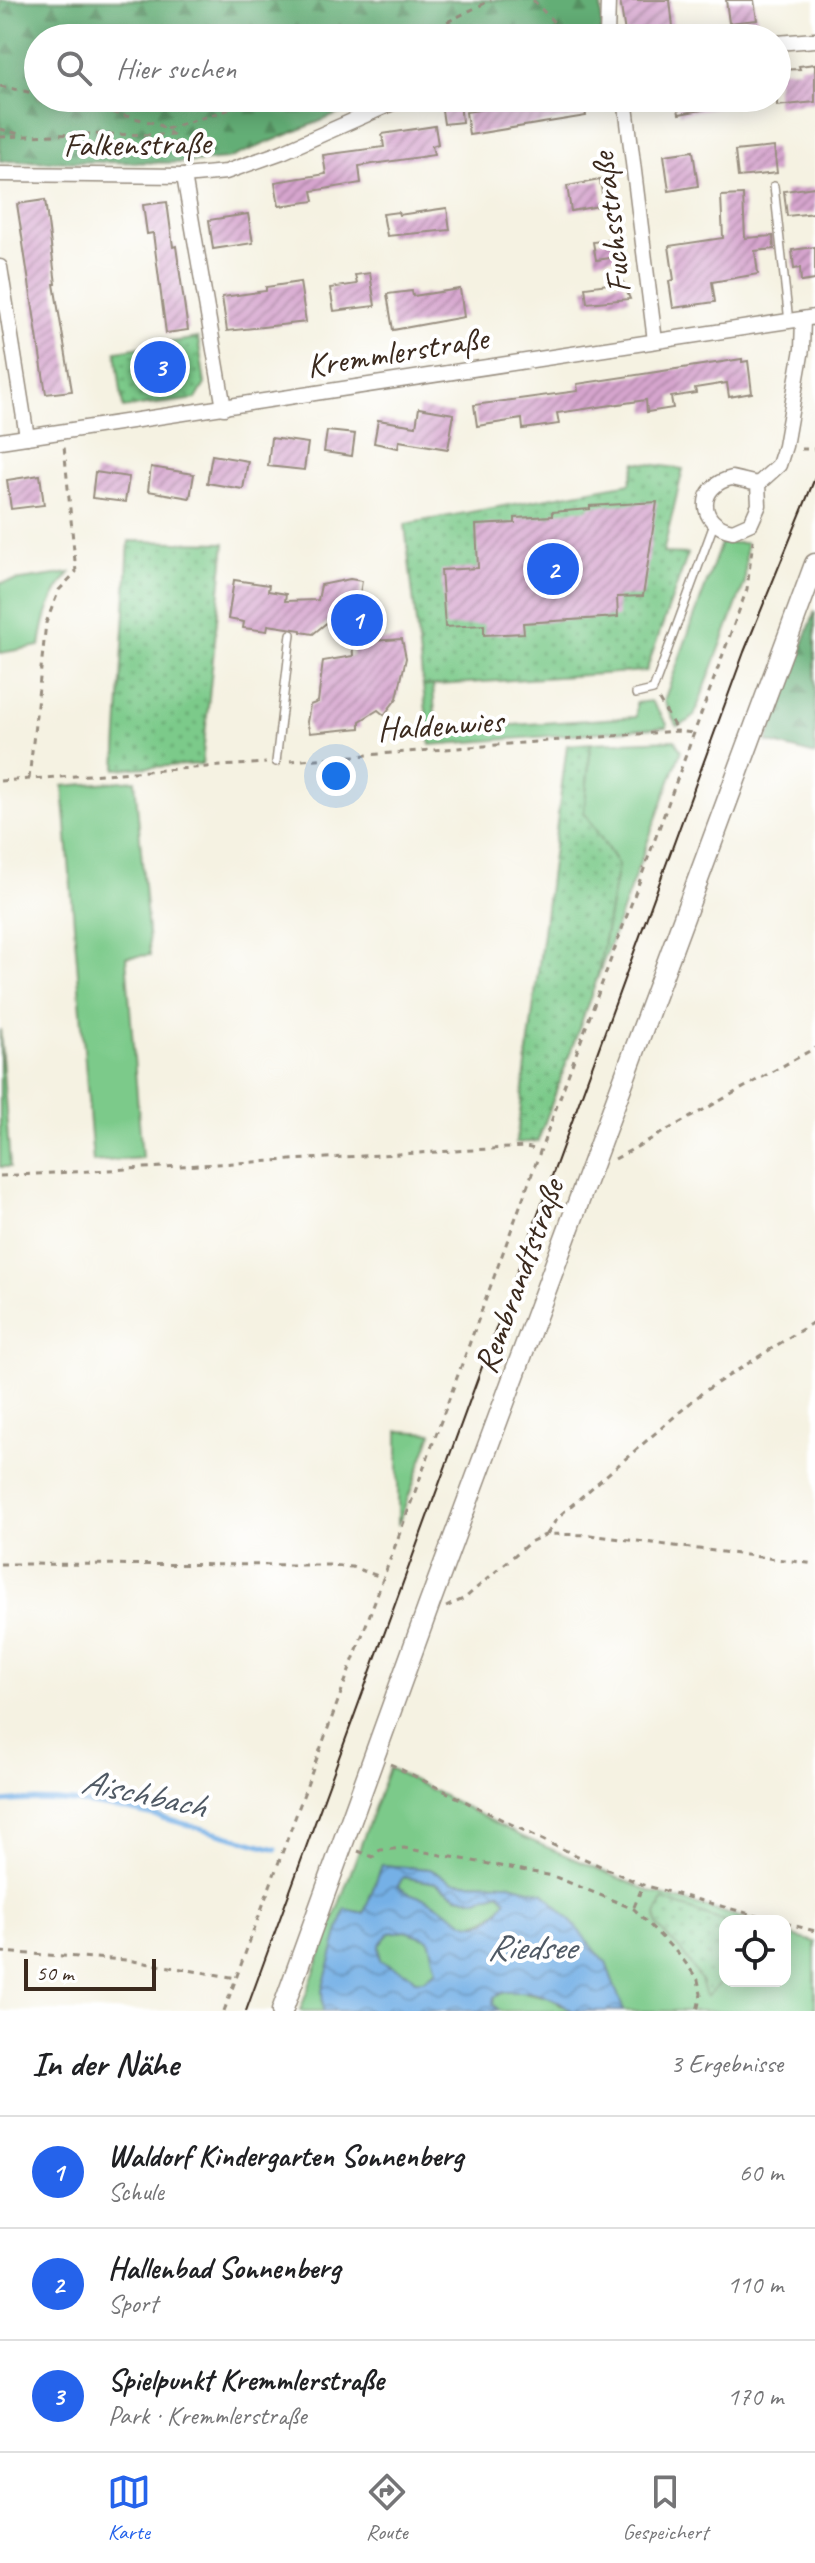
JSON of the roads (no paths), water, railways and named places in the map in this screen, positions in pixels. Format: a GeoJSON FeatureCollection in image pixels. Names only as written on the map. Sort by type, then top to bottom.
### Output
{"type":"FeatureCollection","features":[{"type":"Feature","properties":{"kind":"street"},"geometry":{"type":"LineString","coordinates":[[607,24],[608,0]]}},
{"type":"Feature","properties":{"kind":"street"},"geometry":{"type":"LineString","coordinates":[[791,42],[815,40]]}},
{"type":"Feature","properties":{"kind":"street","name":"Falkenstraße"},"geometry":{"type":"LineString","coordinates":[[0,174],[226,172],[372,112]]}},
{"type":"Feature","properties":{"kind":"street","name":"Fuchsstraße"},"geometry":{"type":"LineString","coordinates":[[627,112],[655,341]]}},
{"type":"Feature","properties":{"kind":"street"},"geometry":{"type":"LineString","coordinates":[[183,170],[224,408]]}},
{"type":"Feature","properties":{"kind":"street"},"geometry":{"type":"LineString","coordinates":[[0,267],[27,437]]}},
{"type":"Feature","properties":{"kind":"street"},"geometry":{"type":"LineString","coordinates":[[758,484],[779,465],[785,446],[802,349],[802,320]]}},
{"type":"Feature","properties":{"kind":"street","name":"Kremmlerstraße"},"geometry":{"type":"LineString","coordinates":[[0,441],[802,320]]}},
{"type":"Feature","properties":{"kind":"street"},"geometry":{"type":"LineString","coordinates":[[732,478],[758,484],[759,505],[751,523],[733,531],[714,524],[706,505],[713,486],[732,478]]}},
{"type":"Feature","properties":{"kind":"street","name":"Rembrandtstraße"},"geometry":{"type":"LineString","coordinates":[[282,2011],[815,564]]}},
{"type":"Feature","properties":{"kind":"lane"},"geometry":{"type":"LineString","coordinates":[[774,186],[802,320]]}},
{"type":"Feature","properties":{"kind":"lane"},"geometry":{"type":"LineString","coordinates":[[636,694],[653,690],[714,524]]}},
{"type":"Feature","properties":{"kind":"lane"},"geometry":{"type":"LineString","coordinates":[[276,762],[291,634]]}},
{"type":"Feature","properties":{"kind":"water","name":"Riedsee"},"geometry":{"type":"Polygon","coordinates":[[[382,1865],[430,1869],[453,1882],[506,1883],[544,1893],[606,1963],[624,2011],[573,2011],[534,1992],[504,1992],[494,1997],[493,2004],[499,2011],[323,2011],[322,1990],[345,1909],[364,1913],[382,1865]],[[403,1877],[398,1886],[401,1889],[438,1905],[468,1923],[486,1922],[506,1900],[500,1892],[477,1899],[457,1896],[436,1883],[403,1877]],[[406,1931],[389,1933],[379,1945],[380,1961],[408,1973],[415,1980],[423,1980],[437,1970],[429,1939],[406,1931]]]}},
{"type":"Feature","properties":{"kind":"waterway","name":"Aischbach"},"geometry":{"type":"LineString","coordinates":[[0,1802],[35,1800],[105,1806],[276,1849]]}},
{"type":"Feature","properties":{"kind":"tram line"},"geometry":{"type":"LineString","coordinates":[[246,2011],[744,652],[815,478]]}},
{"type":"Feature","properties":{"kind":"place","name":"Spielpunkt Kremmlerstraße"},"geometry":{"type":"Point","coordinates":[160,367]}},
{"type":"Feature","properties":{"kind":"place","name":"Hallenbad Sonnenberg"},"geometry":{"type":"Point","coordinates":[553,569]}},
{"type":"Feature","properties":{"kind":"place","name":"Waldorf Kindergarten Sonnenberg"},"geometry":{"type":"Point","coordinates":[357,620]}}]}
